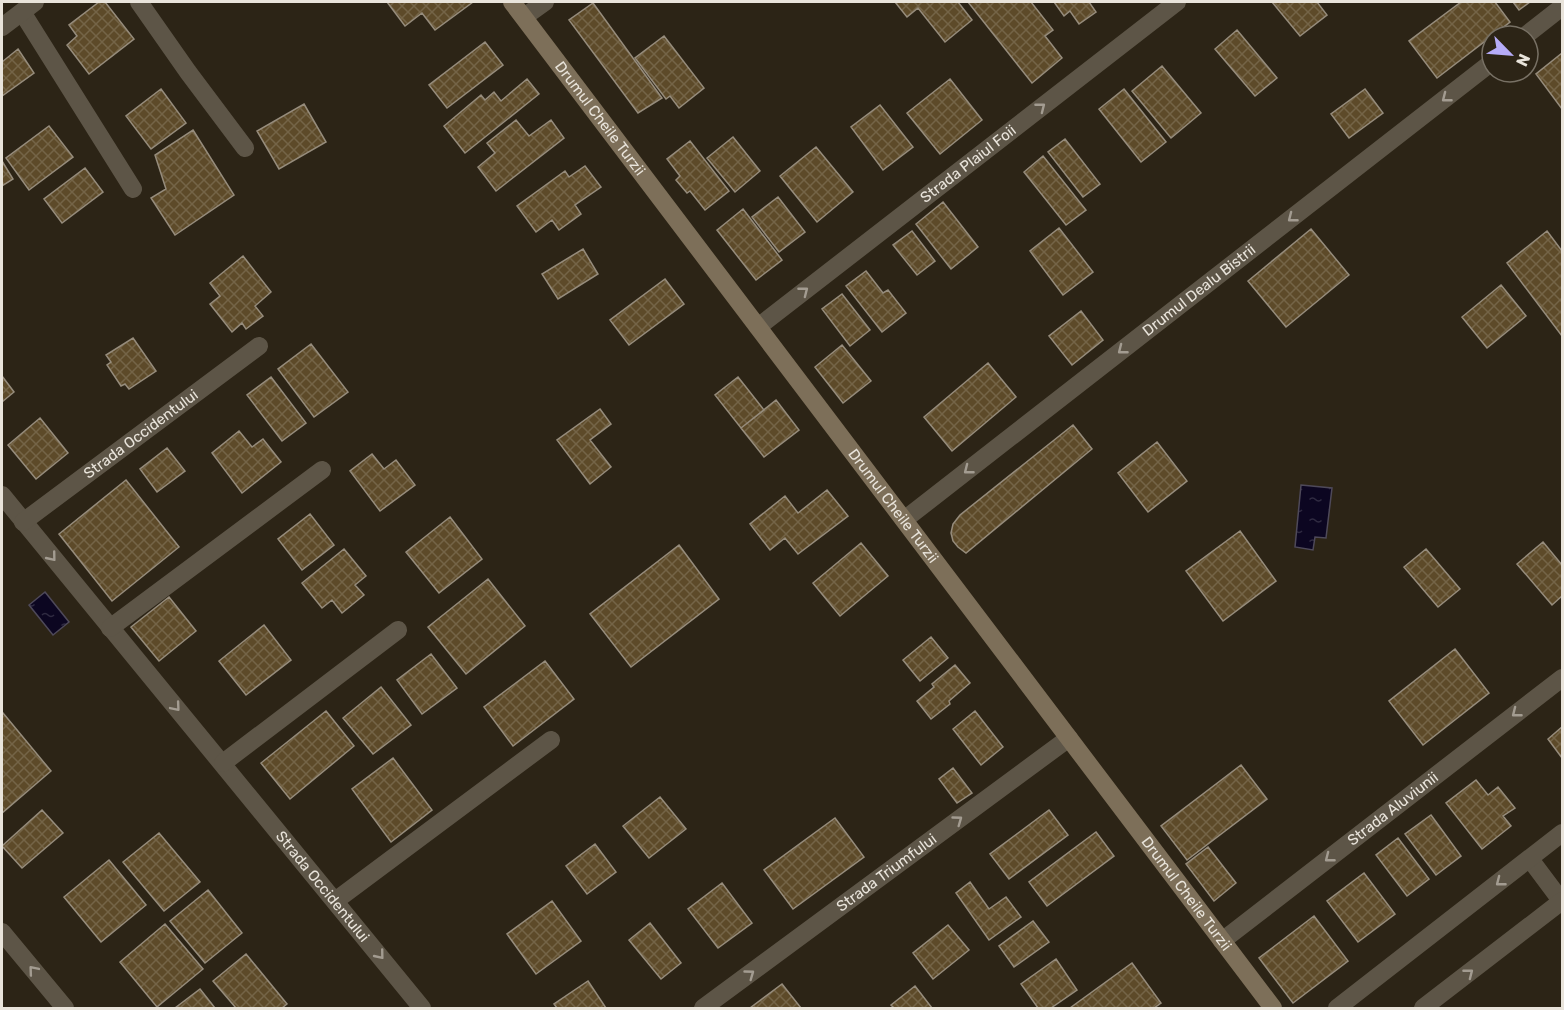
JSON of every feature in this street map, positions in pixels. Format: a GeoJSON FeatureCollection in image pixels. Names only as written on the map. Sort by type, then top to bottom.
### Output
{"type":"FeatureCollection","features":[{"type":"Feature","properties":{"kind":"street"},"geometry":{"type":"LineString","coordinates":[[139,2],[245,148]]}},
{"type":"Feature","properties":{"kind":"street","name":"Drumul Cheile Turzii"},"geometry":{"type":"LineString","coordinates":[[512,2],[1274,1008]]}},
{"type":"Feature","properties":{"kind":"street"},"geometry":{"type":"LineString","coordinates":[[524,17],[545,2]]}},
{"type":"Feature","properties":{"kind":"street","name":"Strada Plaiul Foii"},"geometry":{"type":"LineString","coordinates":[[758,327],[1177,2]]}},
{"type":"Feature","properties":{"kind":"street"},"geometry":{"type":"LineString","coordinates":[[2,27],[29,7],[133,189]]}},
{"type":"Feature","properties":{"kind":"street"},"geometry":{"type":"LineString","coordinates":[[1540,25],[1563,7]]}},
{"type":"Feature","properties":{"kind":"street","name":"Drumul Dealu Bistrii"},"geometry":{"type":"LineString","coordinates":[[904,520],[1480,71]]}},
{"type":"Feature","properties":{"kind":"street","name":"Strada Occidentului"},"geometry":{"type":"LineString","coordinates":[[23,522],[259,346]]}},
{"type":"Feature","properties":{"kind":"street"},"geometry":{"type":"LineString","coordinates":[[110,628],[322,470]]}},
{"type":"Feature","properties":{"kind":"street","name":"Strada Occidentului"},"geometry":{"type":"LineString","coordinates":[[2,495],[422,1008]]}},
{"type":"Feature","properties":{"kind":"street"},"geometry":{"type":"LineString","coordinates":[[223,763],[398,630]]}},
{"type":"Feature","properties":{"kind":"street","name":"Strada Aluviunii"},"geometry":{"type":"LineString","coordinates":[[1222,941],[1563,678]]}},
{"type":"Feature","properties":{"kind":"street","name":"Strada Triumfului"},"geometry":{"type":"LineString","coordinates":[[704,1008],[1069,738]]}},
{"type":"Feature","properties":{"kind":"street"},"geometry":{"type":"LineString","coordinates":[[336,901],[551,740]]}},
{"type":"Feature","properties":{"kind":"street"},"geometry":{"type":"LineString","coordinates":[[1337,1008],[1563,833]]}},
{"type":"Feature","properties":{"kind":"street"},"geometry":{"type":"LineString","coordinates":[[1423,1008],[1562,901],[1530,859]]}},
{"type":"Feature","properties":{"kind":"street"},"geometry":{"type":"LineString","coordinates":[[2,932],[65,1008]]}},
{"type":"Feature","properties":{"kind":"water"},"geometry":{"type":"Polygon","coordinates":[[[1301,485],[1332,488],[1326,538],[1315,537],[1313,550],[1295,547],[1301,485]]]}},
{"type":"Feature","properties":{"kind":"water"},"geometry":{"type":"Polygon","coordinates":[[[45,592],[69,622],[53,635],[29,605],[45,592]]]}},
{"type":"Feature","properties":{"kind":"building"},"geometry":{"type":"Polygon","coordinates":[[[99,2],[105,2],[134,39],[89,74],[67,45],[77,36],[69,25],[99,2]]]}},
{"type":"Feature","properties":{"kind":"building"},"geometry":{"type":"Polygon","coordinates":[[[387,2],[473,2],[435,30],[422,13],[405,26],[387,2]]]}},
{"type":"Feature","properties":{"kind":"building"},"geometry":{"type":"Polygon","coordinates":[[[895,2],[958,2],[972,20],[945,42],[918,8],[907,17],[895,2]]]}},
{"type":"Feature","properties":{"kind":"building"},"geometry":{"type":"Polygon","coordinates":[[[968,2],[1031,2],[1053,30],[1045,36],[1062,58],[1032,83],[968,2]]]}},
{"type":"Feature","properties":{"kind":"building"},"geometry":{"type":"Polygon","coordinates":[[[1054,2],[1089,2],[1096,12],[1079,24],[1070,11],[1064,16],[1054,2]]]}},
{"type":"Feature","properties":{"kind":"building"},"geometry":{"type":"Polygon","coordinates":[[[1272,2],[1317,2],[1327,15],[1300,36],[1272,2]]]}},
{"type":"Feature","properties":{"kind":"building"},"geometry":{"type":"Polygon","coordinates":[[[1461,2],[1495,2],[1510,22],[1507,24],[1480,24],[1480,45],[1437,78],[1409,41],[1461,2]]]}},
{"type":"Feature","properties":{"kind":"building"},"geometry":{"type":"Polygon","coordinates":[[[1513,2],[1530,2],[1519,10],[1513,2]]]}},
{"type":"Feature","properties":{"kind":"building"},"geometry":{"type":"Polygon","coordinates":[[[593,3],[662,98],[638,113],[569,20],[593,3]]]}},
{"type":"Feature","properties":{"kind":"building"},"geometry":{"type":"Polygon","coordinates":[[[1237,30],[1277,78],[1255,96],[1215,49],[1237,30]]]}},
{"type":"Feature","properties":{"kind":"building"},"geometry":{"type":"Polygon","coordinates":[[[664,36],[704,88],[679,108],[670,96],[666,99],[635,58],[664,36]]]}},
{"type":"Feature","properties":{"kind":"building"},"geometry":{"type":"Polygon","coordinates":[[[485,42],[503,65],[447,108],[429,85],[485,42]]]}},
{"type":"Feature","properties":{"kind":"building"},"geometry":{"type":"Polygon","coordinates":[[[18,49],[34,73],[2,96],[2,62],[18,49]]]}},
{"type":"Feature","properties":{"kind":"building"},"geometry":{"type":"Polygon","coordinates":[[[1562,53],[1562,109],[1540,79],[1540,71],[1562,53]]]}},
{"type":"Feature","properties":{"kind":"building"},"geometry":{"type":"Polygon","coordinates":[[[1162,66],[1201,113],[1171,138],[1132,91],[1162,66]]]}},
{"type":"Feature","properties":{"kind":"building"},"geometry":{"type":"Polygon","coordinates":[[[527,79],[539,94],[465,153],[444,126],[481,95],[485,100],[494,92],[501,101],[527,79]]]}},
{"type":"Feature","properties":{"kind":"building"},"geometry":{"type":"Polygon","coordinates":[[[950,79],[982,120],[940,154],[907,113],[950,79]]]}},
{"type":"Feature","properties":{"kind":"building"},"geometry":{"type":"Polygon","coordinates":[[[161,89],[186,123],[151,149],[126,116],[161,89]]]}},
{"type":"Feature","properties":{"kind":"building"},"geometry":{"type":"Polygon","coordinates":[[[1124,89],[1166,142],[1141,162],[1099,109],[1124,89]]]}},
{"type":"Feature","properties":{"kind":"building"},"geometry":{"type":"Polygon","coordinates":[[[1365,89],[1383,113],[1349,138],[1331,114],[1365,89]]]}},
{"type":"Feature","properties":{"kind":"building"},"geometry":{"type":"Polygon","coordinates":[[[304,104],[326,142],[279,169],[257,131],[304,104]]]}},
{"type":"Feature","properties":{"kind":"building"},"geometry":{"type":"Polygon","coordinates":[[[880,105],[913,147],[883,170],[851,127],[880,105]]]}},
{"type":"Feature","properties":{"kind":"building"},"geometry":{"type":"Polygon","coordinates":[[[516,120],[529,136],[551,120],[564,138],[496,191],[478,167],[495,153],[487,143],[516,120]]]}},
{"type":"Feature","properties":{"kind":"building"},"geometry":{"type":"Polygon","coordinates":[[[49,126],[73,157],[29,190],[6,158],[49,126]]]}},
{"type":"Feature","properties":{"kind":"building"},"geometry":{"type":"Polygon","coordinates":[[[193,130],[234,195],[175,235],[151,198],[166,189],[155,155],[193,130]]]}},
{"type":"Feature","properties":{"kind":"building"},"geometry":{"type":"Polygon","coordinates":[[[733,137],[760,171],[735,192],[707,158],[733,137]]]}},
{"type":"Feature","properties":{"kind":"building"},"geometry":{"type":"Polygon","coordinates":[[[1065,139],[1100,184],[1083,197],[1048,152],[1065,139]]]}},
{"type":"Feature","properties":{"kind":"building"},"geometry":{"type":"Polygon","coordinates":[[[690,141],[729,191],[705,210],[690,191],[687,193],[676,180],[680,176],[667,159],[690,141]]]}},
{"type":"Feature","properties":{"kind":"building"},"geometry":{"type":"Polygon","coordinates":[[[816,147],[853,192],[817,222],[780,176],[816,147]]]}},
{"type":"Feature","properties":{"kind":"building"},"geometry":{"type":"Polygon","coordinates":[[[1043,156],[1086,210],[1066,225],[1024,172],[1043,156]]]}},
{"type":"Feature","properties":{"kind":"building"},"geometry":{"type":"Polygon","coordinates":[[[2,161],[13,179],[2,186],[2,161]]]}},
{"type":"Feature","properties":{"kind":"building"},"geometry":{"type":"Polygon","coordinates":[[[585,166],[601,187],[575,205],[581,214],[559,230],[552,220],[536,232],[517,206],[565,171],[569,177],[585,166]]]}},
{"type":"Feature","properties":{"kind":"building"},"geometry":{"type":"Polygon","coordinates":[[[85,168],[103,192],[62,223],[44,199],[85,168]]]}},
{"type":"Feature","properties":{"kind":"building"},"geometry":{"type":"Polygon","coordinates":[[[778,197],[805,232],[779,252],[752,217],[778,197]]]}},
{"type":"Feature","properties":{"kind":"building"},"geometry":{"type":"Polygon","coordinates":[[[943,202],[978,247],[951,269],[916,224],[943,202]]]}},
{"type":"Feature","properties":{"kind":"building"},"geometry":{"type":"Polygon","coordinates":[[[743,209],[782,260],[756,280],[717,230],[743,209]]]}},
{"type":"Feature","properties":{"kind":"building"},"geometry":{"type":"Polygon","coordinates":[[[1059,228],[1093,272],[1063,295],[1030,251],[1059,228]]]}},
{"type":"Feature","properties":{"kind":"building"},"geometry":{"type":"Polygon","coordinates":[[[1311,229],[1349,275],[1286,327],[1248,281],[1311,229]]]}},
{"type":"Feature","properties":{"kind":"building"},"geometry":{"type":"Polygon","coordinates":[[[912,231],[935,261],[917,275],[893,245],[912,231]]]}},
{"type":"Feature","properties":{"kind":"building"},"geometry":{"type":"Polygon","coordinates":[[[1547,231],[1562,251],[1562,336],[1507,263],[1547,231]]]}},
{"type":"Feature","properties":{"kind":"building"},"geometry":{"type":"Polygon","coordinates":[[[583,249],[598,274],[558,299],[542,274],[583,249]]]}},
{"type":"Feature","properties":{"kind":"building"},"geometry":{"type":"Polygon","coordinates":[[[243,256],[271,292],[255,306],[263,316],[246,329],[242,323],[232,332],[210,304],[220,296],[210,283],[243,256]]]}},
{"type":"Feature","properties":{"kind":"building"},"geometry":{"type":"Polygon","coordinates":[[[866,271],[883,293],[888,290],[906,313],[882,332],[846,286],[866,271]]]}},
{"type":"Feature","properties":{"kind":"building"},"geometry":{"type":"Polygon","coordinates":[[[665,279],[684,304],[629,345],[610,320],[665,279]]]}},
{"type":"Feature","properties":{"kind":"building"},"geometry":{"type":"Polygon","coordinates":[[[1501,285],[1526,316],[1487,348],[1462,317],[1501,285]]]}},
{"type":"Feature","properties":{"kind":"building"},"geometry":{"type":"Polygon","coordinates":[[[842,294],[870,330],[850,346],[822,309],[842,294]]]}},
{"type":"Feature","properties":{"kind":"building"},"geometry":{"type":"Polygon","coordinates":[[[1081,311],[1103,340],[1072,365],[1049,336],[1081,311]]]}},
{"type":"Feature","properties":{"kind":"building"},"geometry":{"type":"Polygon","coordinates":[[[133,338],[156,371],[129,389],[125,384],[121,386],[107,365],[111,362],[106,355],[133,338]]]}},
{"type":"Feature","properties":{"kind":"building"},"geometry":{"type":"Polygon","coordinates":[[[311,344],[348,392],[314,417],[278,369],[311,344]]]}},
{"type":"Feature","properties":{"kind":"building"},"geometry":{"type":"Polygon","coordinates":[[[842,345],[871,381],[843,403],[815,367],[842,345]]]}},
{"type":"Feature","properties":{"kind":"building"},"geometry":{"type":"Polygon","coordinates":[[[988,363],[1016,397],[952,451],[924,417],[988,363]]]}},
{"type":"Feature","properties":{"kind":"building"},"geometry":{"type":"Polygon","coordinates":[[[2,376],[14,392],[2,402],[2,376]]]}},
{"type":"Feature","properties":{"kind":"building"},"geometry":{"type":"Polygon","coordinates":[[[271,377],[306,423],[282,441],[247,395],[271,377]]]}},
{"type":"Feature","properties":{"kind":"building"},"geometry":{"type":"Polygon","coordinates":[[[738,377],[764,410],[741,428],[715,395],[738,377]]]}},
{"type":"Feature","properties":{"kind":"building"},"geometry":{"type":"Polygon","coordinates":[[[776,400],[799,430],[764,457],[741,428],[776,400]]]}},
{"type":"Feature","properties":{"kind":"building"},"geometry":{"type":"Polygon","coordinates":[[[600,409],[611,424],[590,440],[611,467],[590,484],[557,440],[600,409]]]}},
{"type":"Feature","properties":{"kind":"building"},"geometry":{"type":"Polygon","coordinates":[[[40,418],[68,453],[36,479],[8,445],[40,418]]]}},
{"type":"Feature","properties":{"kind":"building"},"geometry":{"type":"Polygon","coordinates":[[[1073,425],[1092,449],[966,553],[958,547],[951,533],[953,524],[960,515],[1073,425]]]}},
{"type":"Feature","properties":{"kind":"building"},"geometry":{"type":"Polygon","coordinates":[[[239,431],[252,447],[263,439],[281,462],[242,493],[212,453],[239,431]]]}},
{"type":"Feature","properties":{"kind":"building"},"geometry":{"type":"Polygon","coordinates":[[[1157,442],[1187,481],[1148,512],[1118,473],[1157,442]]]}},
{"type":"Feature","properties":{"kind":"building"},"geometry":{"type":"Polygon","coordinates":[[[167,448],[185,471],[157,492],[140,469],[167,448]]]}},
{"type":"Feature","properties":{"kind":"building"},"geometry":{"type":"Polygon","coordinates":[[[372,454],[384,469],[396,460],[415,485],[380,511],[350,471],[372,454]]]}},
{"type":"Feature","properties":{"kind":"building"},"geometry":{"type":"Polygon","coordinates":[[[126,480],[179,547],[112,601],[59,534],[126,480]]]}},
{"type":"Feature","properties":{"kind":"building"},"geometry":{"type":"Polygon","coordinates":[[[827,490],[848,516],[798,554],[785,538],[770,550],[750,524],[785,496],[798,513],[827,490]]]}},
{"type":"Feature","properties":{"kind":"building"},"geometry":{"type":"Polygon","coordinates":[[[310,514],[334,545],[302,570],[278,539],[310,514]]]}},
{"type":"Feature","properties":{"kind":"building"},"geometry":{"type":"Polygon","coordinates":[[[450,517],[482,559],[439,593],[406,552],[450,517]]]}},
{"type":"Feature","properties":{"kind":"building"},"geometry":{"type":"Polygon","coordinates":[[[1240,531],[1276,581],[1223,621],[1186,571],[1240,531]]]}},
{"type":"Feature","properties":{"kind":"building"},"geometry":{"type":"Polygon","coordinates":[[[1543,542],[1562,565],[1562,596],[1552,605],[1517,564],[1543,542]]]}},
{"type":"Feature","properties":{"kind":"building"},"geometry":{"type":"Polygon","coordinates":[[[861,543],[888,576],[840,616],[813,583],[861,543]]]}},
{"type":"Feature","properties":{"kind":"building"},"geometry":{"type":"Polygon","coordinates":[[[679,545],[719,599],[631,667],[590,614],[679,545]]]}},
{"type":"Feature","properties":{"kind":"building"},"geometry":{"type":"Polygon","coordinates":[[[344,549],[366,576],[355,585],[364,595],[342,613],[332,600],[322,608],[302,583],[344,549]]]}},
{"type":"Feature","properties":{"kind":"building"},"geometry":{"type":"Polygon","coordinates":[[[1426,549],[1460,589],[1438,607],[1404,567],[1426,549]]]}},
{"type":"Feature","properties":{"kind":"building"},"geometry":{"type":"Polygon","coordinates":[[[488,579],[525,626],[466,674],[428,627],[488,579]]]}},
{"type":"Feature","properties":{"kind":"building"},"geometry":{"type":"Polygon","coordinates":[[[169,597],[196,631],[159,661],[131,627],[169,597]]]}},
{"type":"Feature","properties":{"kind":"building"},"geometry":{"type":"Polygon","coordinates":[[[264,625],[291,660],[246,695],[219,661],[264,625]]]}},
{"type":"Feature","properties":{"kind":"building"},"geometry":{"type":"Polygon","coordinates":[[[931,637],[948,658],[920,681],[903,660],[931,637]]]}},
{"type":"Feature","properties":{"kind":"building"},"geometry":{"type":"Polygon","coordinates":[[[1455,649],[1489,693],[1423,745],[1389,701],[1455,649]]]}},
{"type":"Feature","properties":{"kind":"building"},"geometry":{"type":"Polygon","coordinates":[[[431,654],[457,688],[422,714],[397,680],[431,654]]]}},
{"type":"Feature","properties":{"kind":"building"},"geometry":{"type":"Polygon","coordinates":[[[545,661],[574,699],[513,746],[484,707],[545,661]]]}},
{"type":"Feature","properties":{"kind":"building"},"geometry":{"type":"Polygon","coordinates":[[[955,665],[970,683],[949,701],[950,704],[931,719],[917,701],[934,687],[932,684],[955,665]]]}},
{"type":"Feature","properties":{"kind":"building"},"geometry":{"type":"Polygon","coordinates":[[[381,687],[411,725],[373,754],[343,718],[381,687]]]}},
{"type":"Feature","properties":{"kind":"building"},"geometry":{"type":"Polygon","coordinates":[[[326,711],[354,746],[290,799],[261,763],[326,711]]]}},
{"type":"Feature","properties":{"kind":"building"},"geometry":{"type":"Polygon","coordinates":[[[975,711],[1003,747],[981,765],[953,729],[975,711]]]}},
{"type":"Feature","properties":{"kind":"building"},"geometry":{"type":"Polygon","coordinates":[[[3,713],[51,771],[2,813],[2,715],[3,713]]]}},
{"type":"Feature","properties":{"kind":"building"},"geometry":{"type":"Polygon","coordinates":[[[1562,727],[1562,758],[1548,739],[1562,727]]]}},
{"type":"Feature","properties":{"kind":"building"},"geometry":{"type":"Polygon","coordinates":[[[393,758],[432,810],[391,842],[352,789],[393,758]]]}},
{"type":"Feature","properties":{"kind":"building"},"geometry":{"type":"Polygon","coordinates":[[[1241,765],[1267,799],[1187,860],[1161,826],[1241,765]]]}},
{"type":"Feature","properties":{"kind":"building"},"geometry":{"type":"Polygon","coordinates":[[[953,768],[972,793],[957,803],[939,779],[953,768]]]}},
{"type":"Feature","properties":{"kind":"building"},"geometry":{"type":"Polygon","coordinates":[[[1476,780],[1488,795],[1498,787],[1515,808],[1503,816],[1511,826],[1482,849],[1446,803],[1476,780]]]}},
{"type":"Feature","properties":{"kind":"building"},"geometry":{"type":"Polygon","coordinates":[[[660,797],[686,829],[649,858],[623,826],[660,797]]]}},
{"type":"Feature","properties":{"kind":"building"},"geometry":{"type":"Polygon","coordinates":[[[42,810],[63,833],[22,868],[2,846],[42,810]]]}},
{"type":"Feature","properties":{"kind":"building"},"geometry":{"type":"Polygon","coordinates":[[[1049,810],[1068,835],[1009,879],[990,854],[1049,810]]]}},
{"type":"Feature","properties":{"kind":"building"},"geometry":{"type":"Polygon","coordinates":[[[1431,815],[1461,856],[1436,875],[1405,834],[1431,815]]]}},
{"type":"Feature","properties":{"kind":"building"},"geometry":{"type":"Polygon","coordinates":[[[835,818],[864,857],[793,909],[764,870],[835,818]]]}},
{"type":"Feature","properties":{"kind":"building"},"geometry":{"type":"Polygon","coordinates":[[[1096,832],[1114,856],[1047,906],[1029,882],[1096,832]]]}},
{"type":"Feature","properties":{"kind":"building"},"geometry":{"type":"Polygon","coordinates":[[[159,833],[200,882],[164,911],[123,862],[159,833]]]}},
{"type":"Feature","properties":{"kind":"building"},"geometry":{"type":"Polygon","coordinates":[[[1398,838],[1429,879],[1407,896],[1376,855],[1398,838]]]}},
{"type":"Feature","properties":{"kind":"building"},"geometry":{"type":"Polygon","coordinates":[[[595,844],[616,872],[587,894],[566,866],[595,844]]]}},
{"type":"Feature","properties":{"kind":"building"},"geometry":{"type":"Polygon","coordinates":[[[1208,847],[1236,883],[1214,901],[1186,864],[1208,847]]]}},
{"type":"Feature","properties":{"kind":"building"},"geometry":{"type":"Polygon","coordinates":[[[109,860],[146,905],[101,942],[64,897],[109,860]]]}},
{"type":"Feature","properties":{"kind":"building"},"geometry":{"type":"Polygon","coordinates":[[[1364,873],[1395,914],[1358,942],[1327,901],[1364,873]]]}},
{"type":"Feature","properties":{"kind":"building"},"geometry":{"type":"Polygon","coordinates":[[[970,882],[989,909],[1006,897],[1021,917],[989,940],[956,893],[970,882]]]}},
{"type":"Feature","properties":{"kind":"building"},"geometry":{"type":"Polygon","coordinates":[[[722,883],[752,923],[718,948],[688,909],[722,883]]]}},
{"type":"Feature","properties":{"kind":"building"},"geometry":{"type":"Polygon","coordinates":[[[208,890],[242,933],[205,963],[170,921],[208,890]]]}},
{"type":"Feature","properties":{"kind":"building"},"geometry":{"type":"Polygon","coordinates":[[[552,901],[581,941],[536,974],[507,934],[552,901]]]}},
{"type":"Feature","properties":{"kind":"building"},"geometry":{"type":"Polygon","coordinates":[[[1314,916],[1348,961],[1293,1003],[1259,958],[1314,916]]]}},
{"type":"Feature","properties":{"kind":"building"},"geometry":{"type":"Polygon","coordinates":[[[1033,921],[1049,942],[1014,967],[999,946],[1033,921]]]}},
{"type":"Feature","properties":{"kind":"building"},"geometry":{"type":"Polygon","coordinates":[[[650,923],[681,963],[661,979],[629,940],[650,923]]]}},
{"type":"Feature","properties":{"kind":"building"},"geometry":{"type":"Polygon","coordinates":[[[165,924],[203,969],[157,1007],[120,962],[165,924]]]}},
{"type":"Feature","properties":{"kind":"building"},"geometry":{"type":"Polygon","coordinates":[[[948,925],[969,950],[933,979],[913,953],[948,925]]]}},
{"type":"Feature","properties":{"kind":"building"},"geometry":{"type":"Polygon","coordinates":[[[246,954],[287,1004],[282,1008],[236,1008],[213,981],[246,954]]]}},
{"type":"Feature","properties":{"kind":"building"},"geometry":{"type":"Polygon","coordinates":[[[1056,959],[1077,990],[1051,1008],[1038,1008],[1021,984],[1056,959]]]}},
{"type":"Feature","properties":{"kind":"building"},"geometry":{"type":"Polygon","coordinates":[[[1132,963],[1161,1003],[1154,1008],[1070,1008],[1132,963]]]}},
{"type":"Feature","properties":{"kind":"building"},"geometry":{"type":"Polygon","coordinates":[[[588,981],[606,1008],[557,1008],[554,1004],[588,981]]]}},
{"type":"Feature","properties":{"kind":"building"},"geometry":{"type":"Polygon","coordinates":[[[782,984],[801,1008],[750,1008],[782,984]]]}},
{"type":"Feature","properties":{"kind":"building"},"geometry":{"type":"Polygon","coordinates":[[[915,986],[932,1008],[894,1008],[891,1005],[915,986]]]}},
{"type":"Feature","properties":{"kind":"building"},"geometry":{"type":"Polygon","coordinates":[[[200,989],[215,1008],[175,1008],[200,989]]]}}]}
